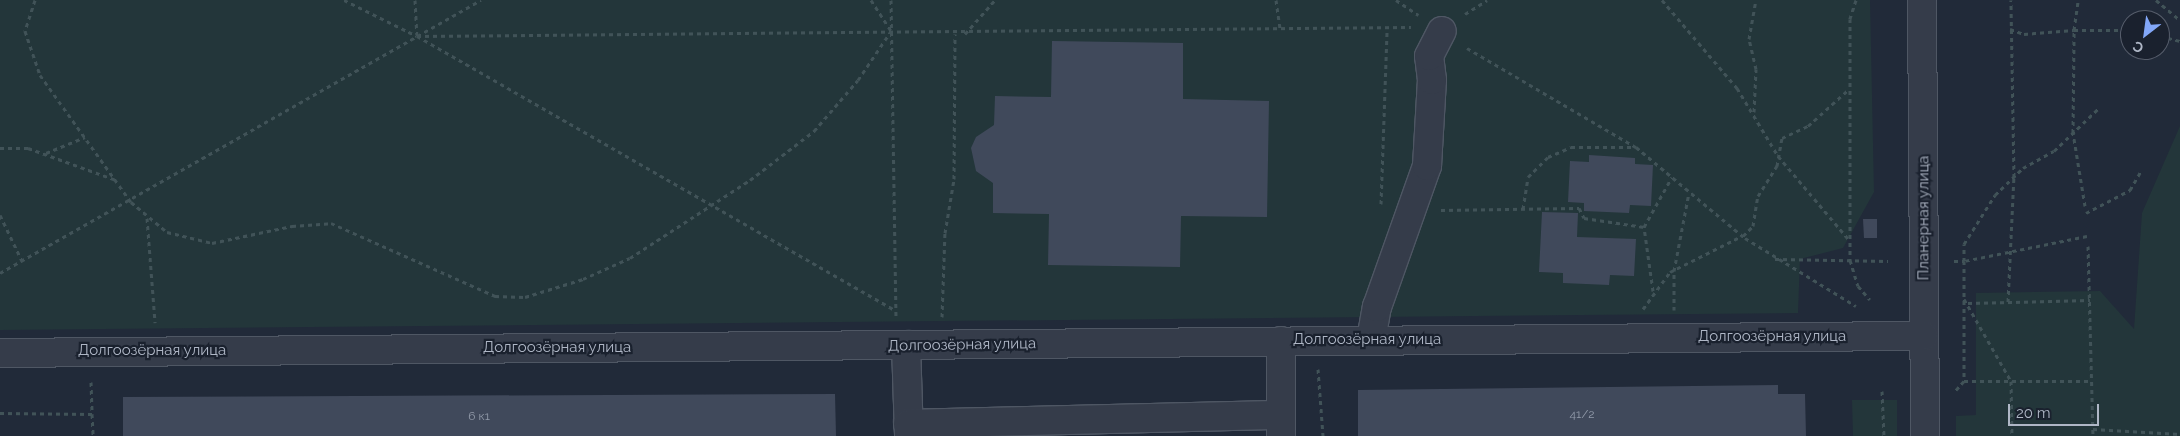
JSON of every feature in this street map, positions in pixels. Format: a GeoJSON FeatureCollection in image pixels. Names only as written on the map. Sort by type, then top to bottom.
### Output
{"type":"FeatureCollection","features":[{"type":"Feature","properties":{"kind":"street","name":"Планерная улица"},"geometry":{"type":"LineString","coordinates":[[1922,0],[1925,436]]}},
{"type":"Feature","properties":{"kind":"street"},"geometry":{"type":"LineString","coordinates":[[1371,340],[1377,307],[1428,166],[1432,80],[1429,56],[1437,28]]}},
{"type":"Feature","properties":{"kind":"street","name":"Долгоозёрная улица"},"geometry":{"type":"LineString","coordinates":[[0,353],[1924,336]]}},
{"type":"Feature","properties":{"kind":"street"},"geometry":{"type":"LineString","coordinates":[[906,346],[909,430],[1280,426],[1281,341]]}},
{"type":"Feature","properties":{"kind":"path"},"geometry":{"type":"LineString","coordinates":[[35,0],[25,30],[29,50],[40,74],[131,202],[146,217],[167,232],[212,243],[298,225],[331,223],[472,289],[525,297],[583,280],[630,258],[710,205],[814,131],[891,31]]}},
{"type":"Feature","properties":{"kind":"path"},"geometry":{"type":"LineString","coordinates":[[344,0],[417,36],[894,309]]}},
{"type":"Feature","properties":{"kind":"path"},"geometry":{"type":"LineString","coordinates":[[415,0],[417,36]]}},
{"type":"Feature","properties":{"kind":"path"},"geometry":{"type":"LineString","coordinates":[[0,273],[131,202],[481,0]]}},
{"type":"Feature","properties":{"kind":"path"},"geometry":{"type":"LineString","coordinates":[[871,0],[891,31]]}},
{"type":"Feature","properties":{"kind":"path"},"geometry":{"type":"LineString","coordinates":[[891,0],[894,309],[906,346]]}},
{"type":"Feature","properties":{"kind":"path"},"geometry":{"type":"LineString","coordinates":[[965,34],[995,0]]}},
{"type":"Feature","properties":{"kind":"path"},"geometry":{"type":"LineString","coordinates":[[1276,0],[1280,29]]}},
{"type":"Feature","properties":{"kind":"path"},"geometry":{"type":"LineString","coordinates":[[1396,0],[1437,28],[1636,147],[1743,236],[1775,258],[1856,306]]}},
{"type":"Feature","properties":{"kind":"path"},"geometry":{"type":"LineString","coordinates":[[1662,0],[1754,113],[1778,156],[1850,241]]}},
{"type":"Feature","properties":{"kind":"path"},"geometry":{"type":"LineString","coordinates":[[1754,113],[1756,69],[1749,39],[1756,0]]}},
{"type":"Feature","properties":{"kind":"path"},"geometry":{"type":"LineString","coordinates":[[1856,0],[1850,19],[1850,260],[1858,286],[1870,300]]}},
{"type":"Feature","properties":{"kind":"path"},"geometry":{"type":"LineString","coordinates":[[2008,302],[2014,177],[2011,0]]}},
{"type":"Feature","properties":{"kind":"path"},"geometry":{"type":"LineString","coordinates":[[2078,0],[2074,30],[2073,133],[2085,206]]}},
{"type":"Feature","properties":{"kind":"path"},"geometry":{"type":"LineString","coordinates":[[2156,0],[2180,20]]}},
{"type":"Feature","properties":{"kind":"path"},"geometry":{"type":"LineString","coordinates":[[417,36],[891,31],[965,34],[1437,28]]}},
{"type":"Feature","properties":{"kind":"path"},"geometry":{"type":"LineString","coordinates":[[2010,29],[2024,34],[2074,30],[2120,30]]}},
{"type":"Feature","properties":{"kind":"path"},"geometry":{"type":"LineString","coordinates":[[1381,210],[1387,30]]}},
{"type":"Feature","properties":{"kind":"path"},"geometry":{"type":"LineString","coordinates":[[943,345],[945,233],[954,179],[955,34]]}},
{"type":"Feature","properties":{"kind":"path"},"geometry":{"type":"LineString","coordinates":[[1672,177],[1644,227],[1654,292],[1674,271],[1743,236],[1753,226],[1758,196],[1778,156],[1782,138],[1808,126],[1849,90]]}},
{"type":"Feature","properties":{"kind":"path"},"geometry":{"type":"LineString","coordinates":[[1955,391],[1964,381],[1964,244],[1995,194],[2014,177],[2073,133],[2099,108]]}},
{"type":"Feature","properties":{"kind":"path"},"geometry":{"type":"LineString","coordinates":[[45,153],[85,137]]}},
{"type":"Feature","properties":{"kind":"path"},"geometry":{"type":"LineString","coordinates":[[1523,209],[1528,177],[1548,157],[1571,147],[1636,147]]}},
{"type":"Feature","properties":{"kind":"path"},"geometry":{"type":"LineString","coordinates":[[0,148],[45,153],[117,180]]}},
{"type":"Feature","properties":{"kind":"path"},"geometry":{"type":"LineString","coordinates":[[2086,213],[2130,190],[2141,171]]}},
{"type":"Feature","properties":{"kind":"path"},"geometry":{"type":"LineString","coordinates":[[1676,338],[1674,271],[1689,192]]}},
{"type":"Feature","properties":{"kind":"path"},"geometry":{"type":"LineString","coordinates":[[1414,209],[1579,208],[1584,218],[1644,227]]}},
{"type":"Feature","properties":{"kind":"path"},"geometry":{"type":"LineString","coordinates":[[0,215],[22,261]]}},
{"type":"Feature","properties":{"kind":"path"},"geometry":{"type":"LineString","coordinates":[[146,217],[154,292],[154,351]]}},
{"type":"Feature","properties":{"kind":"path"},"geometry":{"type":"LineString","coordinates":[[1953,261],[1964,261],[2087,236]]}},
{"type":"Feature","properties":{"kind":"path"},"geometry":{"type":"LineString","coordinates":[[2088,246],[2093,436]]}},
{"type":"Feature","properties":{"kind":"path"},"geometry":{"type":"LineString","coordinates":[[1775,258],[1888,261]]}},
{"type":"Feature","properties":{"kind":"path"},"geometry":{"type":"LineString","coordinates":[[1964,299],[2011,381],[2012,436]]}},
{"type":"Feature","properties":{"kind":"path"},"geometry":{"type":"LineString","coordinates":[[1968,303],[2090,300]]}},
{"type":"Feature","properties":{"kind":"path"},"geometry":{"type":"LineString","coordinates":[[1318,368],[1323,436]]}},
{"type":"Feature","properties":{"kind":"path"},"geometry":{"type":"LineString","coordinates":[[90,381],[93,436]]}},
{"type":"Feature","properties":{"kind":"path"},"geometry":{"type":"LineString","coordinates":[[1964,381],[2092,381]]}},
{"type":"Feature","properties":{"kind":"path"},"geometry":{"type":"LineString","coordinates":[[1882,391],[1884,436]]}},
{"type":"Feature","properties":{"kind":"path"},"geometry":{"type":"LineString","coordinates":[[0,413],[92,414]]}},
{"type":"Feature","properties":{"kind":"path"},"geometry":{"type":"LineString","coordinates":[[2093,429],[2180,434]]}},
{"type":"Feature","properties":{"kind":"green space"},"geometry":{"type":"Polygon","coordinates":[[[0,0],[1870,0],[1874,192],[1843,248],[1800,259],[1798,313],[0,330],[0,0]]]}},
{"type":"Feature","properties":{"kind":"green space"},"geometry":{"type":"Polygon","coordinates":[[[2180,126],[2180,436],[1956,436],[1956,416],[1976,415],[1976,293],[2100,291],[2134,329],[2142,213],[2180,126]]]}},
{"type":"Feature","properties":{"kind":"green space"},"geometry":{"type":"Polygon","coordinates":[[[1852,400],[1897,400],[1897,436],[1853,436],[1852,400]]]}},
{"type":"Feature","properties":{"kind":"building"},"geometry":{"type":"Polygon","coordinates":[[[1052,41],[1183,43],[1183,99],[1269,101],[1267,217],[1181,216],[1180,267],[1048,265],[1049,214],[993,213],[993,183],[976,171],[971,148],[976,137],[994,125],[995,96],[1051,97],[1052,41]]]}},
{"type":"Feature","properties":{"kind":"building"},"geometry":{"type":"Polygon","coordinates":[[[1589,155],[1635,158],[1635,164],[1653,165],[1651,206],[1630,205],[1629,213],[1584,211],[1584,203],[1568,202],[1570,161],[1589,162],[1589,155]]]}},
{"type":"Feature","properties":{"kind":"building"},"geometry":{"type":"Polygon","coordinates":[[[1542,212],[1578,213],[1577,237],[1636,239],[1634,276],[1610,275],[1609,285],[1563,283],[1563,273],[1539,272],[1542,212]]]}},
{"type":"Feature","properties":{"kind":"building"},"geometry":{"type":"Polygon","coordinates":[[[1863,219],[1877,219],[1877,238],[1864,238],[1863,219]]]}},
{"type":"Feature","properties":{"kind":"building"},"geometry":{"type":"Polygon","coordinates":[[[1778,385],[1778,394],[1805,394],[1806,436],[1358,436],[1358,390],[1778,385]]]}},
{"type":"Feature","properties":{"kind":"building"},"geometry":{"type":"Polygon","coordinates":[[[835,394],[836,436],[123,436],[123,397],[835,394]]]}}]}
